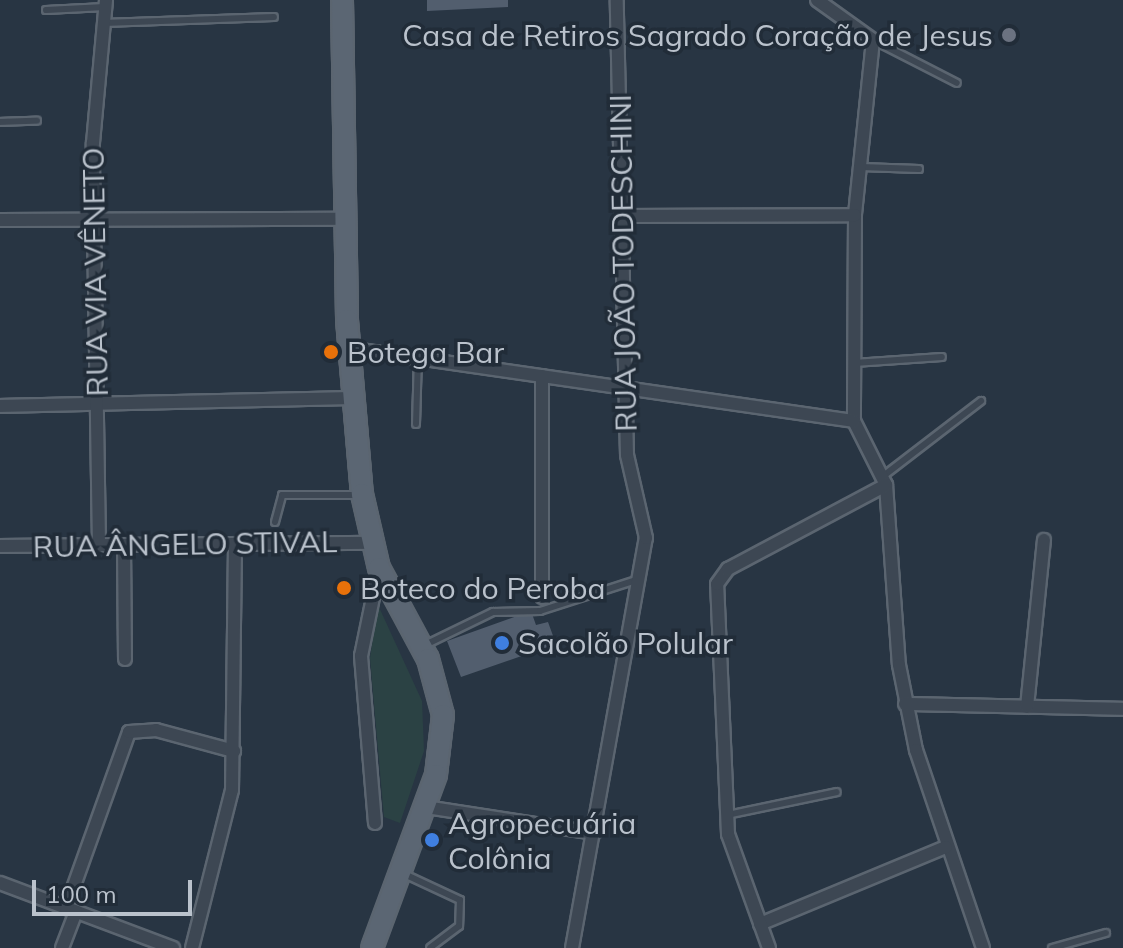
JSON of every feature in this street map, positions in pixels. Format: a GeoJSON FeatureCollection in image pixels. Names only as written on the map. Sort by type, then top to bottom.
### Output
{"type":"FeatureCollection","features":[{"type":"Feature","properties":{"kind":"main road"},"geometry":{"type":"LineString","coordinates":[[342,0],[345,219],[362,494],[379,568],[421,646],[439,688],[443,728],[426,807],[372,948]]}},
{"type":"Feature","properties":{"kind":"main road"},"geometry":{"type":"LineString","coordinates":[[355,0],[361,350],[357,398]]}},
{"type":"Feature","properties":{"kind":"street","name":"RUA JOÃO TODESCHINI"},"geometry":{"type":"LineString","coordinates":[[572,948],[643,578],[645,523],[628,464],[617,0]]}},
{"type":"Feature","properties":{"kind":"street"},"geometry":{"type":"LineString","coordinates":[[817,0],[873,40],[855,215],[854,421],[884,481],[905,704],[946,847],[983,948]]}},
{"type":"Feature","properties":{"kind":"street","name":"RUA VIA VÊNETO"},"geometry":{"type":"LineString","coordinates":[[99,545],[94,220],[105,4]]}},
{"type":"Feature","properties":{"kind":"street"},"geometry":{"type":"LineString","coordinates":[[622,216],[855,215]]}},
{"type":"Feature","properties":{"kind":"street"},"geometry":{"type":"LineString","coordinates":[[0,220],[345,219]]}},
{"type":"Feature","properties":{"kind":"street"},"geometry":{"type":"LineString","coordinates":[[361,350],[854,421]]}},
{"type":"Feature","properties":{"kind":"street"},"geometry":{"type":"LineString","coordinates":[[542,376],[542,597]]}},
{"type":"Feature","properties":{"kind":"street"},"geometry":{"type":"LineString","coordinates":[[0,406],[357,398]]}},
{"type":"Feature","properties":{"kind":"street"},"geometry":{"type":"LineString","coordinates":[[769,948],[734,860],[727,815],[719,578],[884,481]]}},
{"type":"Feature","properties":{"kind":"street"},"geometry":{"type":"LineString","coordinates":[[1027,707],[1044,540]]}},
{"type":"Feature","properties":{"kind":"street","name":"RUA ÂNGELO STIVAL"},"geometry":{"type":"LineString","coordinates":[[0,546],[371,543]]}},
{"type":"Feature","properties":{"kind":"street"},"geometry":{"type":"LineString","coordinates":[[192,948],[224,837],[234,751],[235,544]]}},
{"type":"Feature","properties":{"kind":"street"},"geometry":{"type":"LineString","coordinates":[[124,545],[125,659]]}},
{"type":"Feature","properties":{"kind":"street"},"geometry":{"type":"LineString","coordinates":[[375,823],[361,656],[379,568]]}},
{"type":"Feature","properties":{"kind":"street"},"geometry":{"type":"LineString","coordinates":[[905,704],[1123,709]]}},
{"type":"Feature","properties":{"kind":"street"},"geometry":{"type":"LineString","coordinates":[[62,948],[71,910],[129,732],[156,730],[234,751]]}},
{"type":"Feature","properties":{"kind":"street"},"geometry":{"type":"LineString","coordinates":[[426,807],[594,833]]}},
{"type":"Feature","properties":{"kind":"street"},"geometry":{"type":"LineString","coordinates":[[760,924],[946,847]]}},
{"type":"Feature","properties":{"kind":"street"},"geometry":{"type":"LineString","coordinates":[[0,883],[173,948]]}},
{"type":"Feature","properties":{"kind":"lane"},"geometry":{"type":"LineString","coordinates":[[46,10],[105,4]]}},
{"type":"Feature","properties":{"kind":"lane"},"geometry":{"type":"LineString","coordinates":[[103,23],[274,17]]}},
{"type":"Feature","properties":{"kind":"lane"},"geometry":{"type":"LineString","coordinates":[[873,40],[957,83]]}},
{"type":"Feature","properties":{"kind":"lane"},"geometry":{"type":"LineString","coordinates":[[0,122],[37,121]]}},
{"type":"Feature","properties":{"kind":"lane"},"geometry":{"type":"LineString","coordinates":[[861,167],[919,169]]}},
{"type":"Feature","properties":{"kind":"lane"},"geometry":{"type":"LineString","coordinates":[[854,363],[942,357]]}},
{"type":"Feature","properties":{"kind":"lane"},"geometry":{"type":"LineString","coordinates":[[416,424],[418,358]]}},
{"type":"Feature","properties":{"kind":"lane"},"geometry":{"type":"LineString","coordinates":[[884,481],[981,401]]}},
{"type":"Feature","properties":{"kind":"lane"},"geometry":{"type":"LineString","coordinates":[[275,522],[282,495],[362,494]]}},
{"type":"Feature","properties":{"kind":"lane"},"geometry":{"type":"LineString","coordinates":[[421,646],[493,612],[540,611],[643,578]]}},
{"type":"Feature","properties":{"kind":"lane"},"geometry":{"type":"LineString","coordinates":[[540,611],[542,597]]}},
{"type":"Feature","properties":{"kind":"lane"},"geometry":{"type":"LineString","coordinates":[[727,815],[837,792]]}},
{"type":"Feature","properties":{"kind":"lane"},"geometry":{"type":"LineString","coordinates":[[399,872],[460,900],[459,926],[430,948]]}},
{"type":"Feature","properties":{"kind":"lane"},"geometry":{"type":"LineString","coordinates":[[1052,948],[1106,933]]}},
{"type":"Feature","properties":{"kind":"green space"},"geometry":{"type":"Polygon","coordinates":[[[378,605],[422,701],[424,751],[400,823],[384,817],[370,658],[378,605]]]}},
{"type":"Feature","properties":{"kind":"building"},"geometry":{"type":"Polygon","coordinates":[[[427,0],[508,0],[508,7],[427,11],[427,0]]]}},
{"type":"Feature","properties":{"kind":"building","name":"Sacolão Polular"},"geometry":{"type":"Polygon","coordinates":[[[531,611],[536,625],[548,622],[556,644],[461,677],[447,641],[531,611]]]}},
{"type":"Feature","properties":{"kind":"place","name":"Casa de Retiros Sagrado Coração de Jesus"},"geometry":{"type":"Point","coordinates":[1009,35]}},
{"type":"Feature","properties":{"kind":"place","name":"Botega Bar"},"geometry":{"type":"Point","coordinates":[331,352]}},
{"type":"Feature","properties":{"kind":"place","name":"Boteco do Peroba"},"geometry":{"type":"Point","coordinates":[344,588]}},
{"type":"Feature","properties":{"kind":"place","name":"Sacolão Polular"},"geometry":{"type":"Point","coordinates":[502,643]}},
{"type":"Feature","properties":{"kind":"place","name":"Agropecuária Colônia"},"geometry":{"type":"Point","coordinates":[432,840]}}]}
